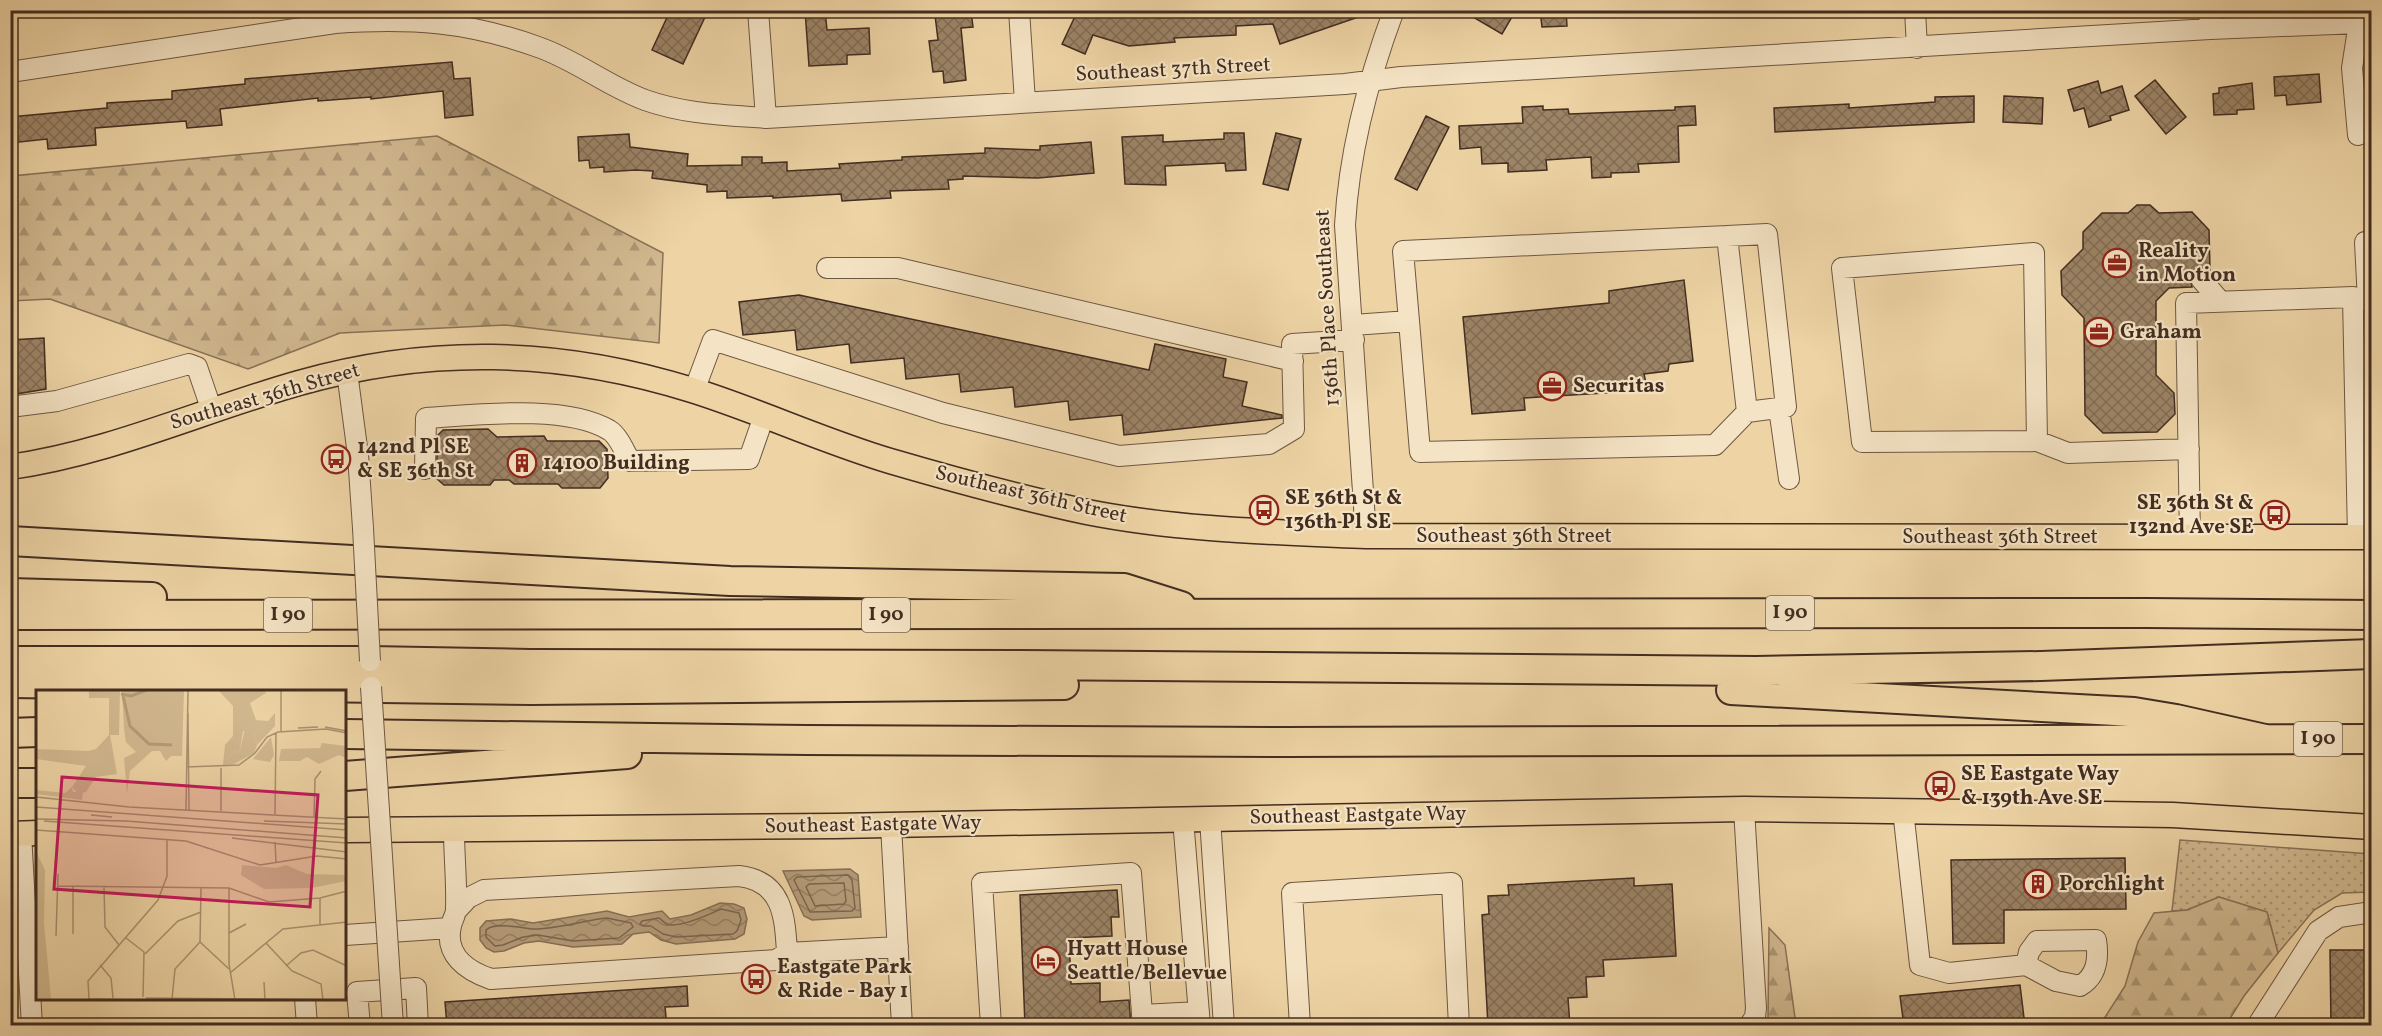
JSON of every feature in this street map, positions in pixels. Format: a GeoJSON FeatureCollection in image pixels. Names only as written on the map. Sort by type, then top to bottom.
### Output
{"type":"FeatureCollection","features":[{"type":"Feature","properties":{"kind":"highway"},"geometry":{"type":"LineString","coordinates":[[10,541],[730,581],[1124,588],[1208,614]]}},
{"type":"Feature","properties":{"kind":"highway"},"geometry":{"type":"LineString","coordinates":[[10,593],[96,594],[565,616]]}},
{"type":"Feature","properties":{"kind":"highway","name":"I 90"},"geometry":{"type":"LineString","coordinates":[[10,615],[2146,613],[2372,615]]}},
{"type":"Feature","properties":{"kind":"highway"},"geometry":{"type":"LineString","coordinates":[[530,677],[1022,665],[1756,671],[2041,666],[2372,654]]}},
{"type":"Feature","properties":{"kind":"highway"},"geometry":{"type":"LineString","coordinates":[[10,661],[307,673],[530,677],[1071,685],[1507,685],[1766,690],[2134,712],[2265,739]]}},
{"type":"Feature","properties":{"kind":"highway"},"geometry":{"type":"LineString","coordinates":[[10,683],[307,673]]}},
{"type":"Feature","properties":{"kind":"highway"},"geometry":{"type":"LineString","coordinates":[[10,732],[36,732]]}},
{"type":"Feature","properties":{"kind":"highway","name":"I 90"},"geometry":{"type":"LineString","coordinates":[[346,734],[807,740],[1524,742],[2372,739]]}},
{"type":"Feature","properties":{"kind":"highway"},"geometry":{"type":"LineString","coordinates":[[346,776],[807,740]]}},
{"type":"Feature","properties":{"kind":"highway"},"geometry":{"type":"LineString","coordinates":[[10,783],[36,783]]}},
{"type":"Feature","properties":{"kind":"main road","name":"Southeast 36th Street"},"geometry":{"type":"LineString","coordinates":[[10,467],[94,448],[297,383],[419,359],[493,357],[546,360],[635,374],[694,391],[887,460],[979,486],[1089,512],[1197,527],[1272,533],[1366,536],[2365,537]]}},
{"type":"Feature","properties":{"kind":"main road","name":"Southeast Eastgate Way"},"geometry":{"type":"LineString","coordinates":[[346,830],[891,825],[1744,810],[1903,810],[2174,815],[2372,827]]}},
{"type":"Feature","properties":{"kind":"street"},"geometry":{"type":"LineString","coordinates":[[758,10],[766,117]]}},
{"type":"Feature","properties":{"kind":"street"},"geometry":{"type":"LineString","coordinates":[[1018,10],[1025,102]]}},
{"type":"Feature","properties":{"kind":"street","name":"136th Place Southeast"},"geometry":{"type":"LineString","coordinates":[[1366,536],[1345,225],[1347,194],[1371,80],[1377,55],[1394,10]]}},
{"type":"Feature","properties":{"kind":"street"},"geometry":{"type":"LineString","coordinates":[[1915,10],[1917,48]]}},
{"type":"Feature","properties":{"kind":"street"},"geometry":{"type":"LineString","coordinates":[[2358,135],[2352,68],[2360,17]]}},
{"type":"Feature","properties":{"kind":"street","name":"Southeast 37th Street"},"geometry":{"type":"LineString","coordinates":[[10,72],[335,23],[415,20],[456,24],[539,47],[578,64],[643,99],[674,110],[710,115],[766,117],[1917,48],[2210,20],[2360,17]]}},
{"type":"Feature","properties":{"kind":"street"},"geometry":{"type":"LineString","coordinates":[[1767,234],[1786,407],[1747,412],[1715,445],[1420,452],[1403,251],[1727,236],[1767,234]]}},
{"type":"Feature","properties":{"kind":"street"},"geometry":{"type":"LineString","coordinates":[[1727,236],[1747,412]]}},
{"type":"Feature","properties":{"kind":"street"},"geometry":{"type":"LineString","coordinates":[[2365,537],[2365,243],[2372,242]]}},
{"type":"Feature","properties":{"kind":"street"},"geometry":{"type":"LineString","coordinates":[[2037,441],[2034,253],[1842,268],[1862,442],[2037,441],[2068,453],[2124,442],[2189,449]]}},
{"type":"Feature","properties":{"kind":"street"},"geometry":{"type":"LineString","coordinates":[[826,268],[898,268],[1293,362]]}},
{"type":"Feature","properties":{"kind":"street"},"geometry":{"type":"LineString","coordinates":[[2201,279],[2220,301]]}},
{"type":"Feature","properties":{"kind":"street"},"geometry":{"type":"LineString","coordinates":[[2190,537],[2186,303],[2364,300]]}},
{"type":"Feature","properties":{"kind":"street"},"geometry":{"type":"LineString","coordinates":[[694,391],[713,340],[943,413],[1119,456],[1269,444],[1294,429],[1292,344],[1409,321]]}},
{"type":"Feature","properties":{"kind":"street"},"geometry":{"type":"LineString","coordinates":[[10,407],[57,401],[189,364],[197,368],[212,411]]}},
{"type":"Feature","properties":{"kind":"street"},"geometry":{"type":"LineString","coordinates":[[347,372],[358,455],[393,1026]]}},
{"type":"Feature","properties":{"kind":"street"},"geometry":{"type":"LineString","coordinates":[[1779,408],[1788,479]]}},
{"type":"Feature","properties":{"kind":"street"},"geometry":{"type":"LineString","coordinates":[[425,469],[426,418],[499,414],[573,416],[611,431],[630,461],[749,459],[764,416]]}},
{"type":"Feature","properties":{"kind":"street"},"geometry":{"type":"LineString","coordinates":[[1744,810],[1756,1008],[1755,1017],[1749,1026]]}},
{"type":"Feature","properties":{"kind":"street"},"geometry":{"type":"LineString","coordinates":[[1903,810],[1920,965],[1949,973],[2026,965]]}},
{"type":"Feature","properties":{"kind":"street"},"geometry":{"type":"LineString","coordinates":[[991,1026],[982,883],[1131,873],[1142,1020],[1199,1019],[1183,819]]}},
{"type":"Feature","properties":{"kind":"street"},"geometry":{"type":"LineString","coordinates":[[1210,819],[1224,1026]]}},
{"type":"Feature","properties":{"kind":"street"},"geometry":{"type":"LineString","coordinates":[[891,825],[902,1026]]}},
{"type":"Feature","properties":{"kind":"street"},"geometry":{"type":"LineString","coordinates":[[454,830],[452,946],[460,962],[473,974],[491,979],[776,960],[787,953],[898,947]]}},
{"type":"Feature","properties":{"kind":"street"},"geometry":{"type":"LineString","coordinates":[[23,834],[17,877],[32,1026]]}},
{"type":"Feature","properties":{"kind":"street"},"geometry":{"type":"LineString","coordinates":[[346,935],[453,920],[468,898],[484,890],[739,876],[768,887],[780,904],[787,953]]}},
{"type":"Feature","properties":{"kind":"street"},"geometry":{"type":"LineString","coordinates":[[1300,1026],[1292,893],[1452,883],[1458,1026]]}},
{"type":"Feature","properties":{"kind":"street"},"geometry":{"type":"LineString","coordinates":[[2257,1026],[2318,931],[2339,917],[2372,912]]}},
{"type":"Feature","properties":{"kind":"street"},"geometry":{"type":"LineString","coordinates":[[360,1026],[357,992],[416,988],[418,1026]]}},
{"type":"Feature","properties":{"kind":"street"},"geometry":{"type":"LineString","coordinates":[[305,1000],[307,1026]]}},
{"type":"Feature","properties":{"kind":"green space"},"geometry":{"type":"Polygon","coordinates":[[[437,136],[663,253],[659,343],[505,325],[340,333],[248,369],[50,299],[11,301],[11,176],[437,136]]]}},
{"type":"Feature","properties":{"kind":"green space"},"geometry":{"type":"Polygon","coordinates":[[[2180,840],[2371,854],[2371,892],[2342,893],[2314,910],[2278,953],[2267,912],[2219,897],[2187,910],[2172,911],[2180,840]]]}},
{"type":"Feature","properties":{"kind":"green space"},"geometry":{"type":"Polygon","coordinates":[[[2219,897],[2267,912],[2278,953],[2244,996],[2226,1025],[2100,1025],[2125,986],[2138,942],[2154,913],[2187,910],[2219,897]]]}},
{"type":"Feature","properties":{"kind":"green space"},"geometry":{"type":"Polygon","coordinates":[[[1769,928],[1785,945],[1796,1025],[1763,1025],[1768,1021],[1769,928]]]}},
{"type":"Feature","properties":{"kind":"water"},"geometry":{"type":"Polygon","coordinates":[[[850,869],[858,875],[861,917],[812,920],[804,916],[783,871],[850,869]]]}},
{"type":"Feature","properties":{"kind":"water"},"geometry":{"type":"Polygon","coordinates":[[[720,903],[734,904],[744,908],[747,919],[744,934],[735,939],[676,944],[661,940],[649,932],[633,934],[622,944],[573,947],[539,941],[494,952],[486,948],[480,940],[480,928],[486,921],[511,919],[533,923],[607,911],[629,917],[662,911],[670,919],[691,915],[720,903]]]}},
{"type":"Feature","properties":{"kind":"building"},"geometry":{"type":"Polygon","coordinates":[[[682,10],[691,10],[705,17],[683,64],[652,50],[670,11],[680,15],[682,10]]]}},
{"type":"Feature","properties":{"kind":"building"},"geometry":{"type":"Polygon","coordinates":[[[805,10],[825,10],[827,30],[869,28],[870,54],[847,55],[847,64],[809,66],[805,10]]]}},
{"type":"Feature","properties":{"kind":"building"},"geometry":{"type":"Polygon","coordinates":[[[1078,10],[1157,10],[1158,18],[1195,15],[1195,10],[1369,10],[1370,13],[1280,44],[1273,24],[1236,26],[1236,35],[1174,38],[1175,42],[1129,46],[1093,35],[1085,54],[1062,44],[1078,10]]]}},
{"type":"Feature","properties":{"kind":"building"},"geometry":{"type":"Polygon","coordinates":[[[1461,10],[1516,10],[1502,34],[1461,10]]]}},
{"type":"Feature","properties":{"kind":"building"},"geometry":{"type":"Polygon","coordinates":[[[1540,10],[1566,10],[1567,26],[1542,27],[1540,10]]]}},
{"type":"Feature","properties":{"kind":"building"},"geometry":{"type":"Polygon","coordinates":[[[971,11],[973,27],[961,28],[966,80],[944,83],[943,71],[933,72],[929,41],[938,40],[935,15],[971,11]]]}},
{"type":"Feature","properties":{"kind":"building"},"geometry":{"type":"Polygon","coordinates":[[[452,62],[454,79],[470,78],[473,115],[445,118],[443,91],[371,99],[371,97],[318,101],[318,98],[220,109],[222,125],[187,128],[186,121],[95,128],[96,145],[48,149],[47,139],[10,143],[10,117],[107,108],[107,103],[172,99],[172,91],[245,84],[245,79],[452,62]]]}},
{"type":"Feature","properties":{"kind":"building"},"geometry":{"type":"Polygon","coordinates":[[[2319,74],[2321,102],[2287,105],[2286,95],[2275,96],[2274,77],[2319,74]]]}},
{"type":"Feature","properties":{"kind":"building"},"geometry":{"type":"Polygon","coordinates":[[[2155,80],[2186,117],[2166,134],[2135,96],[2155,80]]]}},
{"type":"Feature","properties":{"kind":"building"},"geometry":{"type":"Polygon","coordinates":[[[2098,81],[2101,93],[2122,86],[2129,110],[2110,116],[2111,120],[2089,127],[2084,108],[2074,111],[2068,90],[2098,81]]]}},
{"type":"Feature","properties":{"kind":"building"},"geometry":{"type":"Polygon","coordinates":[[[2252,83],[2254,109],[2237,110],[2237,114],[2214,115],[2213,94],[2219,93],[2219,88],[2252,83]]]}},
{"type":"Feature","properties":{"kind":"building"},"geometry":{"type":"Polygon","coordinates":[[[1974,96],[1974,122],[1775,132],[1774,108],[1849,104],[1849,108],[1935,102],[1935,97],[1974,96]]]}},
{"type":"Feature","properties":{"kind":"building"},"geometry":{"type":"Polygon","coordinates":[[[2004,96],[2043,98],[2042,124],[2003,122],[2004,96]]]}},
{"type":"Feature","properties":{"kind":"building"},"geometry":{"type":"Polygon","coordinates":[[[1543,106],[1543,110],[1568,109],[1569,114],[1675,110],[1675,107],[1695,106],[1696,125],[1678,126],[1679,162],[1638,164],[1639,172],[1611,173],[1611,177],[1592,178],[1591,157],[1546,160],[1547,170],[1508,172],[1508,163],[1482,164],[1481,147],[1460,149],[1459,126],[1523,123],[1522,107],[1543,106]]]}},
{"type":"Feature","properties":{"kind":"building"},"geometry":{"type":"Polygon","coordinates":[[[1426,116],[1449,127],[1417,190],[1395,179],[1426,116]]]}},
{"type":"Feature","properties":{"kind":"building"},"geometry":{"type":"Polygon","coordinates":[[[1224,133],[1244,133],[1246,170],[1226,171],[1225,163],[1165,166],[1166,185],[1125,184],[1122,137],[1163,135],[1163,142],[1224,139],[1224,133]]]}},
{"type":"Feature","properties":{"kind":"building"},"geometry":{"type":"Polygon","coordinates":[[[1276,133],[1301,139],[1288,190],[1263,184],[1276,133]]]}},
{"type":"Feature","properties":{"kind":"building"},"geometry":{"type":"Polygon","coordinates":[[[629,134],[630,147],[688,154],[687,166],[742,165],[742,157],[762,157],[762,163],[787,162],[787,171],[840,168],[839,164],[902,160],[902,157],[985,153],[985,148],[1040,150],[1040,146],[1091,142],[1094,173],[1038,178],[963,176],[963,179],[948,180],[949,189],[890,191],[891,198],[842,201],[841,194],[727,198],[727,191],[707,192],[707,185],[652,178],[653,171],[604,172],[604,167],[590,168],[589,160],[579,161],[578,137],[629,134]]]}},
{"type":"Feature","properties":{"kind":"building"},"geometry":{"type":"Polygon","coordinates":[[[2137,205],[2150,205],[2159,213],[2192,212],[2209,230],[2210,270],[2199,267],[2190,276],[2192,287],[2169,288],[2156,301],[2156,375],[2174,393],[2175,414],[2157,432],[2103,433],[2085,415],[2084,318],[2062,295],[2061,271],[2083,249],[2083,232],[2102,213],[2128,213],[2137,205]]]}},
{"type":"Feature","properties":{"kind":"building"},"geometry":{"type":"Polygon","coordinates":[[[1684,280],[1693,361],[1669,364],[1668,371],[1644,374],[1646,383],[1622,385],[1620,392],[1524,398],[1525,410],[1472,414],[1463,317],[1609,303],[1609,291],[1684,280]]]}},
{"type":"Feature","properties":{"kind":"building"},"geometry":{"type":"Polygon","coordinates":[[[799,295],[1149,370],[1155,344],[1226,359],[1223,377],[1247,382],[1242,406],[1282,415],[1282,418],[1124,435],[1122,415],[1070,420],[1068,401],[1015,407],[1013,387],[961,392],[959,374],[906,379],[904,358],[851,363],[849,344],[797,350],[795,330],[743,335],[739,302],[799,295]]]}},
{"type":"Feature","properties":{"kind":"building"},"geometry":{"type":"Polygon","coordinates":[[[44,338],[46,389],[10,395],[10,340],[44,338]]]}},
{"type":"Feature","properties":{"kind":"building","name":"14100 Building"},"geometry":{"type":"Polygon","coordinates":[[[488,429],[497,437],[544,436],[547,441],[599,441],[607,449],[608,478],[600,488],[562,488],[558,484],[514,484],[509,480],[494,480],[490,485],[444,485],[436,478],[438,435],[443,430],[488,429]]]}},
{"type":"Feature","properties":{"kind":"building","name":"Porchlight"},"geometry":{"type":"Polygon","coordinates":[[[2125,858],[2126,909],[2004,910],[2004,943],[1953,944],[1951,860],[2125,858]]]}},
{"type":"Feature","properties":{"kind":"building"},"geometry":{"type":"Polygon","coordinates":[[[1634,878],[1634,886],[1672,884],[1676,956],[1603,960],[1604,976],[1586,977],[1587,997],[1568,998],[1570,1026],[1488,1026],[1482,915],[1489,914],[1488,896],[1509,895],[1508,885],[1634,878]]]}},
{"type":"Feature","properties":{"kind":"building","name":"Hyatt House Seattle/Bellevue"},"geometry":{"type":"Polygon","coordinates":[[[1117,890],[1119,917],[1111,917],[1112,936],[1069,938],[1071,984],[1100,983],[1100,1002],[1129,1000],[1131,1026],[1025,1026],[1020,895],[1117,890]]]}},
{"type":"Feature","properties":{"kind":"building"},"geometry":{"type":"Polygon","coordinates":[[[2330,950],[2372,950],[2372,1026],[2331,1026],[2330,950]]]}},
{"type":"Feature","properties":{"kind":"building"},"geometry":{"type":"Polygon","coordinates":[[[2020,985],[2025,1026],[1904,1026],[1900,996],[2020,985]]]}},
{"type":"Feature","properties":{"kind":"building"},"geometry":{"type":"Polygon","coordinates":[[[687,986],[688,1006],[665,1007],[667,1026],[447,1026],[445,1002],[687,986]]]}},
{"type":"Feature","properties":{"kind":"place","name":"Reality in Motion"},"geometry":{"type":"Point","coordinates":[2117,263]}},
{"type":"Feature","properties":{"kind":"place","name":"Graham"},"geometry":{"type":"Point","coordinates":[2099,332]}},
{"type":"Feature","properties":{"kind":"place","name":"Securitas"},"geometry":{"type":"Point","coordinates":[1552,386]}},
{"type":"Feature","properties":{"kind":"place","name":"142nd Pl SE & SE 36th St"},"geometry":{"type":"Point","coordinates":[336,459]}},
{"type":"Feature","properties":{"kind":"place","name":"14100 Building"},"geometry":{"type":"Point","coordinates":[522,463]}},
{"type":"Feature","properties":{"kind":"place","name":"SE 36th St & 136th Pl SE"},"geometry":{"type":"Point","coordinates":[1264,510]}},
{"type":"Feature","properties":{"kind":"place","name":"SE 36th St & 132nd Ave SE"},"geometry":{"type":"Point","coordinates":[2275,515]}},
{"type":"Feature","properties":{"kind":"place","name":"SE Eastgate Way & 139th Ave SE"},"geometry":{"type":"Point","coordinates":[1940,786]}},
{"type":"Feature","properties":{"kind":"place","name":"Porchlight"},"geometry":{"type":"Point","coordinates":[2038,884]}},
{"type":"Feature","properties":{"kind":"place","name":"Hyatt House Seattle/Bellevue"},"geometry":{"type":"Point","coordinates":[1046,961]}},
{"type":"Feature","properties":{"kind":"place","name":"Eastgate Park & Ride - Bay 1"},"geometry":{"type":"Point","coordinates":[756,979]}}]}
